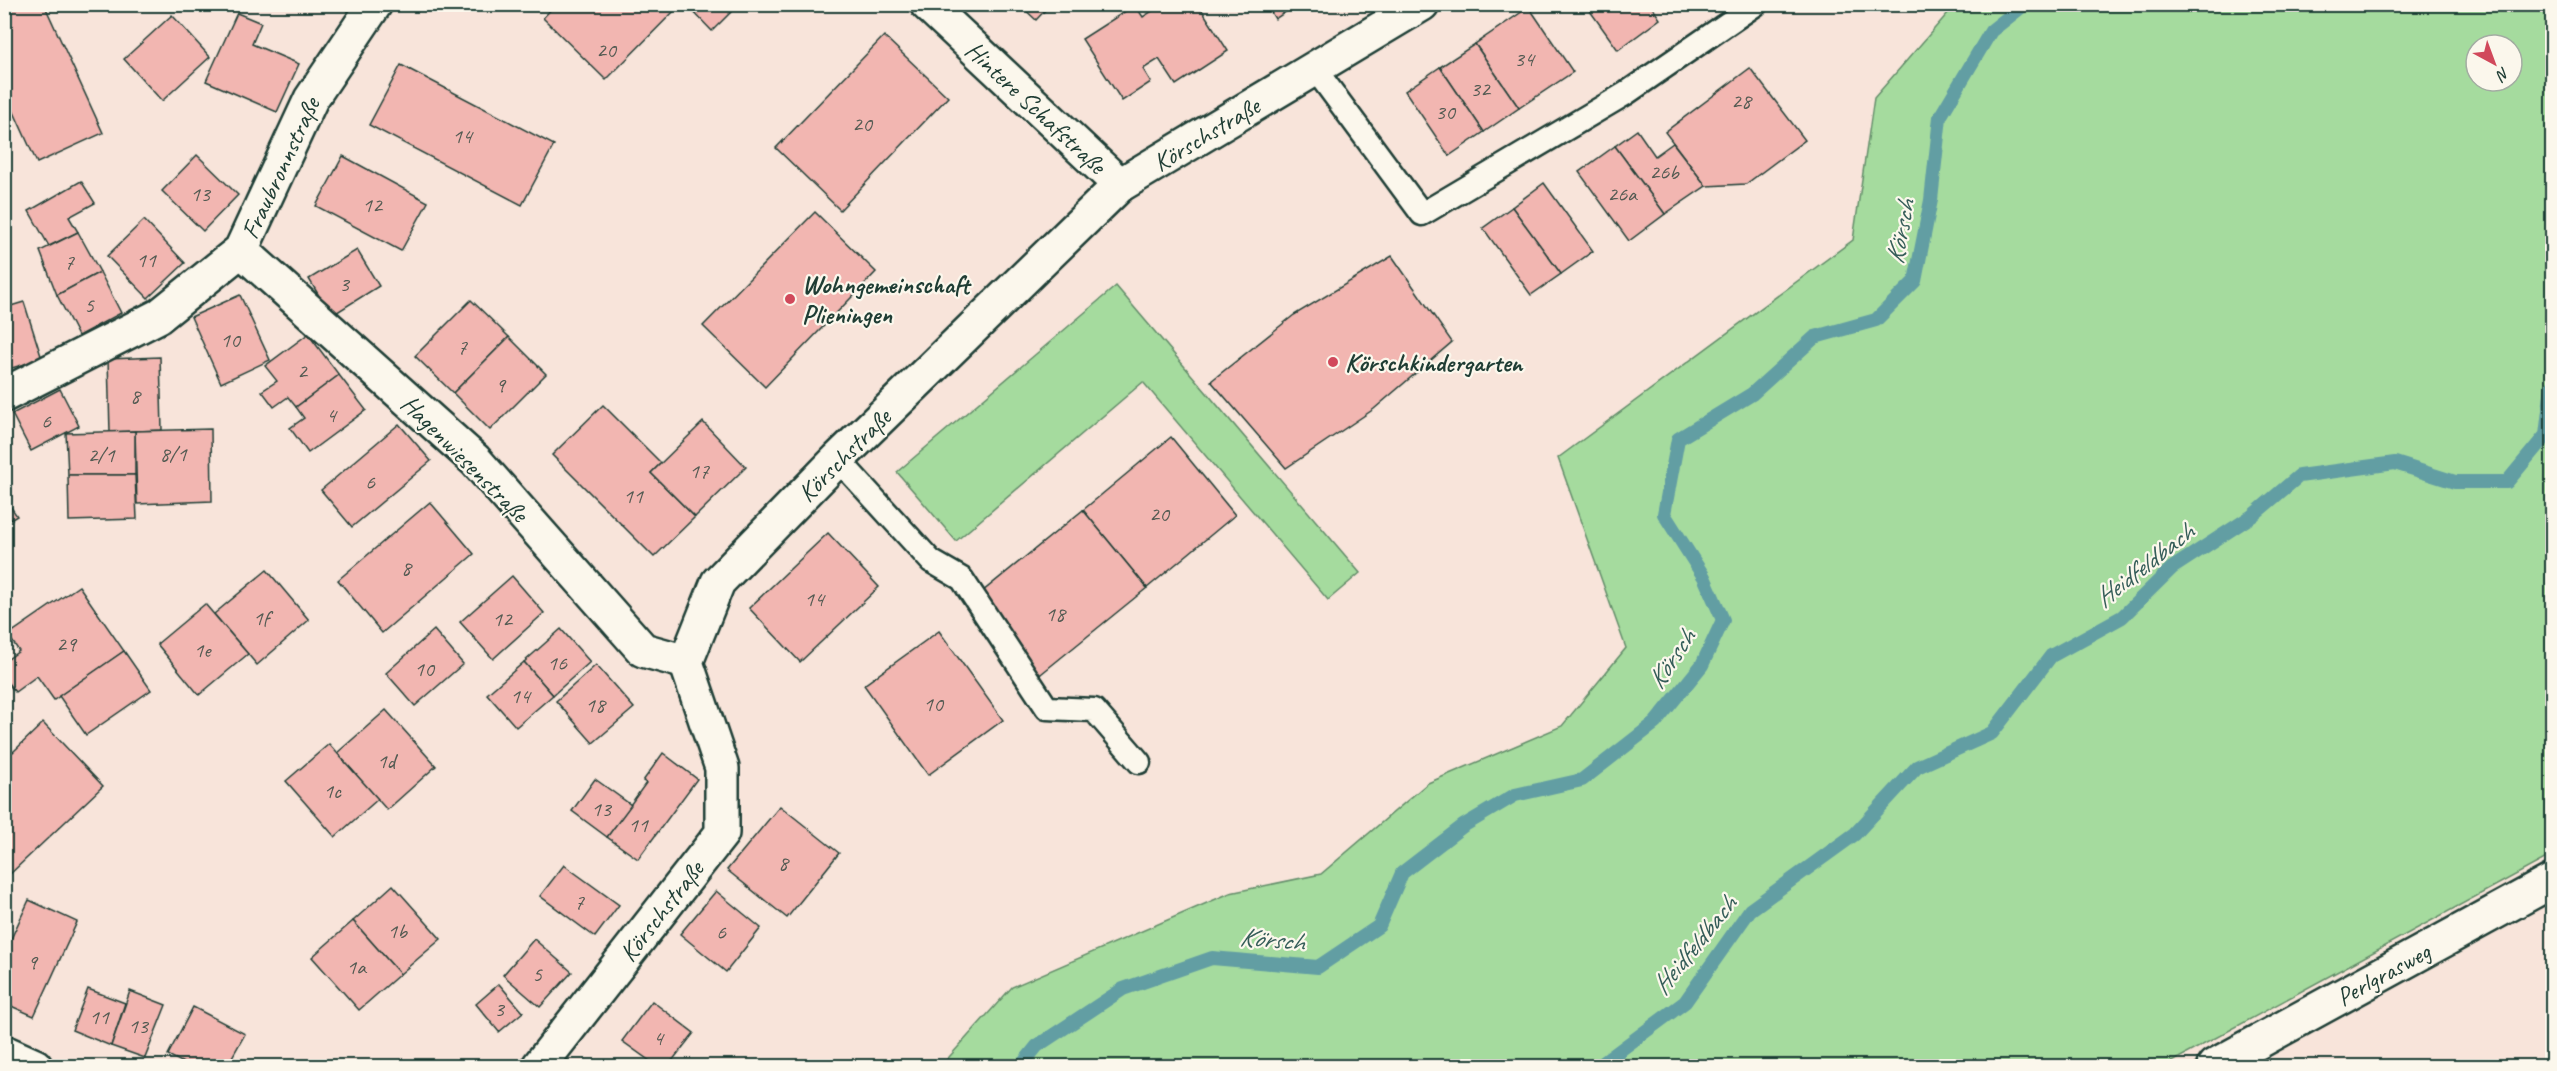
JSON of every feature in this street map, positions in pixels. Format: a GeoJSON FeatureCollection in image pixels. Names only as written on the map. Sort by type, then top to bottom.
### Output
{"type":"FeatureCollection","features":[{"type":"Feature","properties":{"kind":"street","name":"Fraubronnstraße"},"geometry":{"type":"LineString","coordinates":[[4,395],[159,315],[241,250],[311,99],[375,4]]}},
{"type":"Feature","properties":{"kind":"street","name":"Hintere Schafstraße"},"geometry":{"type":"LineString","coordinates":[[927,4],[1120,185]]}},
{"type":"Feature","properties":{"kind":"street","name":"Körschstraße"},"geometry":{"type":"LineString","coordinates":[[539,1066],[722,833],[722,768],[686,662],[718,582],[838,459],[1120,185],[1422,4]]}},
{"type":"Feature","properties":{"kind":"street","name":"Hagenwiesenstraße"},"geometry":{"type":"LineString","coordinates":[[241,250],[475,460],[643,650],[686,662]]}},
{"type":"Feature","properties":{"kind":"street","name":"Perlgrasweg"},"geometry":{"type":"LineString","coordinates":[[2214,1066],[2553,881]]}},
{"type":"Feature","properties":{"kind":"street"},"geometry":{"type":"LineString","coordinates":[[4,1052],[35,1066]]}},
{"type":"Feature","properties":{"kind":"lane"},"geometry":{"type":"LineString","coordinates":[[1315,69],[1422,214],[1625,94],[1756,4]]}},
{"type":"Feature","properties":{"kind":"lane"},"geometry":{"type":"LineString","coordinates":[[838,459],[931,561],[962,579],[1047,708],[1094,710],[1139,762]]}},
{"type":"Feature","properties":{"kind":"green space"},"geometry":{"type":"Polygon","coordinates":[[[1955,5],[2552,5],[2552,855],[2164,1066],[941,1066],[1012,987],[1230,893],[1321,874],[1428,783],[1562,726],[1626,648],[1558,458],[1853,240],[1874,98],[1955,5]]]}},
{"type":"Feature","properties":{"kind":"green space"},"geometry":{"type":"Polygon","coordinates":[[[1116,286],[1360,573],[1328,600],[1143,382],[956,541],[897,472],[1116,286]]]}},
{"type":"Feature","properties":{"kind":"building"},"geometry":{"type":"Polygon","coordinates":[[[4,4],[44,4],[103,133],[37,163],[4,90],[4,4]]]}},
{"type":"Feature","properties":{"kind":"building"},"geometry":{"type":"Polygon","coordinates":[[[556,4],[681,4],[606,80],[543,18],[556,4]]]}},
{"type":"Feature","properties":{"kind":"building"},"geometry":{"type":"Polygon","coordinates":[[[686,4],[739,4],[712,31],[686,4]]]}},
{"type":"Feature","properties":{"kind":"building"},"geometry":{"type":"Polygon","coordinates":[[[1019,4],[1051,4],[1036,20],[1019,4]]]}},
{"type":"Feature","properties":{"kind":"building"},"geometry":{"type":"Polygon","coordinates":[[[1163,4],[1198,4],[1228,51],[1176,85],[1159,59],[1143,69],[1151,82],[1122,101],[1082,39],[1135,5],[1143,17],[1163,4]]]}},
{"type":"Feature","properties":{"kind":"building"},"geometry":{"type":"Polygon","coordinates":[[[1266,4],[1298,4],[1275,19],[1266,4]]]}},
{"type":"Feature","properties":{"kind":"building"},"geometry":{"type":"Polygon","coordinates":[[[1585,4],[1655,4],[1652,7],[1660,19],[1618,50],[1585,4]]]}},
{"type":"Feature","properties":{"kind":"building"},"geometry":{"type":"Polygon","coordinates":[[[1529,7],[1573,72],[1519,108],[1475,44],[1529,7]]]}},
{"type":"Feature","properties":{"kind":"building"},"geometry":{"type":"Polygon","coordinates":[[[237,13],[261,23],[252,44],[299,64],[277,112],[206,81],[237,13]]]}},
{"type":"Feature","properties":{"kind":"building"},"geometry":{"type":"Polygon","coordinates":[[[172,15],[210,57],[162,101],[124,59],[172,15]]]}},
{"type":"Feature","properties":{"kind":"building","name":"Wohngemeinschaft Plieningen"},"geometry":{"type":"Polygon","coordinates":[[[884,36],[948,97],[840,210],[776,148],[884,36]]]}},
{"type":"Feature","properties":{"kind":"building"},"geometry":{"type":"Polygon","coordinates":[[[1475,44],[1519,108],[1484,132],[1440,67],[1475,44]]]}},
{"type":"Feature","properties":{"kind":"building"},"geometry":{"type":"Polygon","coordinates":[[[401,65],[554,145],[522,205],[369,125],[401,65]]]}},
{"type":"Feature","properties":{"kind":"building"},"geometry":{"type":"Polygon","coordinates":[[[1440,67],[1484,132],[1449,156],[1405,91],[1440,67]]]}},
{"type":"Feature","properties":{"kind":"building"},"geometry":{"type":"Polygon","coordinates":[[[1750,68],[1805,140],[1746,184],[1706,186],[1665,132],[1750,68]]]}},
{"type":"Feature","properties":{"kind":"building"},"geometry":{"type":"Polygon","coordinates":[[[1637,130],[1655,156],[1673,143],[1706,186],[1665,214],[1615,146],[1637,130]]]}},
{"type":"Feature","properties":{"kind":"building"},"geometry":{"type":"Polygon","coordinates":[[[1615,146],[1665,214],[1629,241],[1579,172],[1615,146]]]}},
{"type":"Feature","properties":{"kind":"building"},"geometry":{"type":"Polygon","coordinates":[[[197,155],[238,195],[203,231],[162,191],[197,155]]]}},
{"type":"Feature","properties":{"kind":"building"},"geometry":{"type":"Polygon","coordinates":[[[343,156],[428,202],[401,251],[316,206],[343,156]]]}},
{"type":"Feature","properties":{"kind":"building"},"geometry":{"type":"Polygon","coordinates":[[[81,181],[95,203],[69,217],[78,232],[49,246],[29,211],[81,181]]]}},
{"type":"Feature","properties":{"kind":"building"},"geometry":{"type":"Polygon","coordinates":[[[1544,183],[1593,251],[1561,274],[1512,207],[1544,183]]]}},
{"type":"Feature","properties":{"kind":"building"},"geometry":{"type":"Polygon","coordinates":[[[1512,207],[1561,274],[1531,295],[1483,228],[1512,207]]]}},
{"type":"Feature","properties":{"kind":"building","name":"Wohngemeinschaft Plieningen"},"geometry":{"type":"Polygon","coordinates":[[[815,212],[876,272],[765,387],[703,326],[815,212]]]}},
{"type":"Feature","properties":{"kind":"building"},"geometry":{"type":"Polygon","coordinates":[[[144,220],[185,263],[148,298],[107,256],[144,220]]]}},
{"type":"Feature","properties":{"kind":"building"},"geometry":{"type":"Polygon","coordinates":[[[78,232],[100,272],[57,295],[40,251],[78,232]]]}},
{"type":"Feature","properties":{"kind":"building"},"geometry":{"type":"Polygon","coordinates":[[[357,250],[379,286],[331,316],[309,279],[357,250]]]}},
{"type":"Feature","properties":{"kind":"building","name":"Körschkindergarten"},"geometry":{"type":"Polygon","coordinates":[[[1392,256],[1452,342],[1374,409],[1286,468],[1211,381],[1294,315],[1392,256]]]}},
{"type":"Feature","properties":{"kind":"building"},"geometry":{"type":"Polygon","coordinates":[[[100,272],[121,313],[78,336],[57,295],[100,272]]]}},
{"type":"Feature","properties":{"kind":"building"},"geometry":{"type":"Polygon","coordinates":[[[240,295],[270,360],[221,383],[191,317],[240,295]]]}},
{"type":"Feature","properties":{"kind":"building"},"geometry":{"type":"Polygon","coordinates":[[[471,300],[509,337],[453,393],[415,356],[471,300]]]}},
{"type":"Feature","properties":{"kind":"building"},"geometry":{"type":"Polygon","coordinates":[[[24,302],[42,359],[5,370],[4,308],[24,302]]]}},
{"type":"Feature","properties":{"kind":"building"},"geometry":{"type":"Polygon","coordinates":[[[308,334],[339,375],[296,407],[288,397],[274,407],[262,391],[277,381],[265,366],[308,334]]]}},
{"type":"Feature","properties":{"kind":"building"},"geometry":{"type":"Polygon","coordinates":[[[509,337],[546,374],[490,430],[453,393],[509,337]]]}},
{"type":"Feature","properties":{"kind":"building"},"geometry":{"type":"Polygon","coordinates":[[[160,357],[162,430],[110,432],[108,359],[160,357]]]}},
{"type":"Feature","properties":{"kind":"building"},"geometry":{"type":"Polygon","coordinates":[[[339,375],[366,410],[308,453],[290,428],[304,418],[296,407],[339,375]]]}},
{"type":"Feature","properties":{"kind":"building"},"geometry":{"type":"Polygon","coordinates":[[[60,389],[79,426],[31,451],[12,414],[60,389]]]}},
{"type":"Feature","properties":{"kind":"building"},"geometry":{"type":"Polygon","coordinates":[[[603,405],[661,463],[651,473],[695,517],[654,557],[552,455],[603,405]]]}},
{"type":"Feature","properties":{"kind":"building"},"geometry":{"type":"Polygon","coordinates":[[[703,422],[746,467],[695,517],[651,473],[703,422]]]}},
{"type":"Feature","properties":{"kind":"building"},"geometry":{"type":"Polygon","coordinates":[[[399,424],[431,461],[352,527],[321,490],[399,424]]]}},
{"type":"Feature","properties":{"kind":"building"},"geometry":{"type":"Polygon","coordinates":[[[211,429],[212,501],[137,504],[135,431],[211,429]]]}},
{"type":"Feature","properties":{"kind":"building"},"geometry":{"type":"Polygon","coordinates":[[[135,431],[135,475],[68,475],[66,433],[135,431]]]}},
{"type":"Feature","properties":{"kind":"building"},"geometry":{"type":"Polygon","coordinates":[[[1171,437],[1235,515],[1147,588],[1083,510],[1171,437]]]}},
{"type":"Feature","properties":{"kind":"building"},"geometry":{"type":"Polygon","coordinates":[[[68,475],[135,475],[137,519],[69,521],[68,475]]]}},
{"type":"Feature","properties":{"kind":"building"},"geometry":{"type":"Polygon","coordinates":[[[4,497],[17,516],[4,524],[4,497]]]}},
{"type":"Feature","properties":{"kind":"building"},"geometry":{"type":"Polygon","coordinates":[[[430,502],[474,554],[382,633],[338,580],[430,502]]]}},
{"type":"Feature","properties":{"kind":"building"},"geometry":{"type":"Polygon","coordinates":[[[1083,510],[1147,588],[1036,678],[982,592],[1083,510]]]}},
{"type":"Feature","properties":{"kind":"building"},"geometry":{"type":"Polygon","coordinates":[[[828,533],[879,587],[800,662],[749,608],[828,533]]]}},
{"type":"Feature","properties":{"kind":"building"},"geometry":{"type":"Polygon","coordinates":[[[267,570],[309,620],[257,665],[214,614],[267,570]]]}},
{"type":"Feature","properties":{"kind":"building"},"geometry":{"type":"Polygon","coordinates":[[[512,576],[544,613],[493,659],[460,622],[512,576]]]}},
{"type":"Feature","properties":{"kind":"building"},"geometry":{"type":"Polygon","coordinates":[[[79,586],[124,651],[54,700],[37,676],[15,692],[4,678],[4,662],[19,651],[8,635],[79,586]]]}},
{"type":"Feature","properties":{"kind":"building"},"geometry":{"type":"Polygon","coordinates":[[[205,604],[248,654],[199,695],[157,644],[205,604]]]}},
{"type":"Feature","properties":{"kind":"building"},"geometry":{"type":"Polygon","coordinates":[[[561,629],[590,662],[553,695],[524,662],[561,629]]]}},
{"type":"Feature","properties":{"kind":"building"},"geometry":{"type":"Polygon","coordinates":[[[434,630],[463,664],[415,706],[386,673],[434,630]]]}},
{"type":"Feature","properties":{"kind":"building"},"geometry":{"type":"Polygon","coordinates":[[[939,631],[1003,720],[928,775],[864,685],[939,631]]]}},
{"type":"Feature","properties":{"kind":"building"},"geometry":{"type":"Polygon","coordinates":[[[124,651],[151,690],[86,735],[59,696],[124,651]]]}},
{"type":"Feature","properties":{"kind":"building"},"geometry":{"type":"Polygon","coordinates":[[[524,662],[553,695],[516,727],[487,694],[524,662]]]}},
{"type":"Feature","properties":{"kind":"building"},"geometry":{"type":"Polygon","coordinates":[[[596,665],[634,708],[593,743],[556,701],[596,665]]]}},
{"type":"Feature","properties":{"kind":"building"},"geometry":{"type":"Polygon","coordinates":[[[386,710],[436,766],[387,810],[337,753],[386,710]]]}},
{"type":"Feature","properties":{"kind":"building"},"geometry":{"type":"Polygon","coordinates":[[[43,723],[103,786],[8,876],[4,872],[4,743],[13,752],[43,723]]]}},
{"type":"Feature","properties":{"kind":"building"},"geometry":{"type":"Polygon","coordinates":[[[329,744],[378,799],[335,837],[286,781],[329,744]]]}},
{"type":"Feature","properties":{"kind":"building"},"geometry":{"type":"Polygon","coordinates":[[[663,753],[697,779],[638,859],[607,837],[646,783],[643,781],[663,753]]]}},
{"type":"Feature","properties":{"kind":"building"},"geometry":{"type":"Polygon","coordinates":[[[595,779],[631,805],[607,837],[572,811],[595,779]]]}},
{"type":"Feature","properties":{"kind":"building"},"geometry":{"type":"Polygon","coordinates":[[[780,806],[839,853],[787,918],[727,870],[780,806]]]}},
{"type":"Feature","properties":{"kind":"building"},"geometry":{"type":"Polygon","coordinates":[[[564,865],[619,905],[595,937],[540,896],[564,865]]]}},
{"type":"Feature","properties":{"kind":"building"},"geometry":{"type":"Polygon","coordinates":[[[393,885],[441,939],[400,974],[353,921],[393,885]]]}},
{"type":"Feature","properties":{"kind":"building"},"geometry":{"type":"Polygon","coordinates":[[[716,891],[761,928],[726,972],[680,934],[716,891]]]}},
{"type":"Feature","properties":{"kind":"building"},"geometry":{"type":"Polygon","coordinates":[[[29,900],[77,922],[34,1016],[4,1003],[4,954],[29,900]]]}},
{"type":"Feature","properties":{"kind":"building"},"geometry":{"type":"Polygon","coordinates":[[[353,921],[400,974],[359,1010],[312,957],[353,921]]]}},
{"type":"Feature","properties":{"kind":"building"},"geometry":{"type":"Polygon","coordinates":[[[534,939],[572,972],[540,1007],[503,975],[534,939]]]}},
{"type":"Feature","properties":{"kind":"building"},"geometry":{"type":"Polygon","coordinates":[[[499,984],[523,1012],[499,1032],[476,1004],[499,984]]]}},
{"type":"Feature","properties":{"kind":"building"},"geometry":{"type":"Polygon","coordinates":[[[88,989],[125,1003],[111,1046],[72,1030],[88,989]]]}},
{"type":"Feature","properties":{"kind":"building"},"geometry":{"type":"Polygon","coordinates":[[[130,991],[166,1005],[145,1058],[111,1046],[130,991]]]}},
{"type":"Feature","properties":{"kind":"building"},"geometry":{"type":"Polygon","coordinates":[[[652,1001],[694,1033],[668,1066],[657,1066],[622,1041],[652,1001]]]}},
{"type":"Feature","properties":{"kind":"building"},"geometry":{"type":"Polygon","coordinates":[[[193,1007],[245,1034],[227,1066],[189,1066],[168,1055],[193,1007]]]}},
{"type":"Feature","properties":{"kind":"waterway","name":"Körsch"},"geometry":{"type":"LineString","coordinates":[[1021,1066],[1037,1046],[1123,989],[1212,958],[1318,967],[1379,926],[1402,873],[1463,826],[1515,795],[1582,780],[1655,723],[1702,665],[1723,620],[1704,577],[1664,514],[1678,439],[1752,394],[1815,337],[1876,320],[1915,281],[1931,200],[1940,117],[1991,31],[2025,4]]}},
{"type":"Feature","properties":{"kind":"waterway","name":"Heidfeldbach"},"geometry":{"type":"LineString","coordinates":[[1599,1066],[1685,1002],[1750,910],[1855,834],[1917,767],[1992,733],[2051,656],[2122,617],[2172,568],[2252,516],[2299,476],[2395,463],[2455,482],[2507,482],[2546,435],[2552,386]]}},
{"type":"Feature","properties":{"kind":"place","name":"Wohngemeinschaft Plieningen"},"geometry":{"type":"Point","coordinates":[790,299]}},
{"type":"Feature","properties":{"kind":"place","name":"Körschkindergarten"},"geometry":{"type":"Point","coordinates":[1333,362]}}]}
